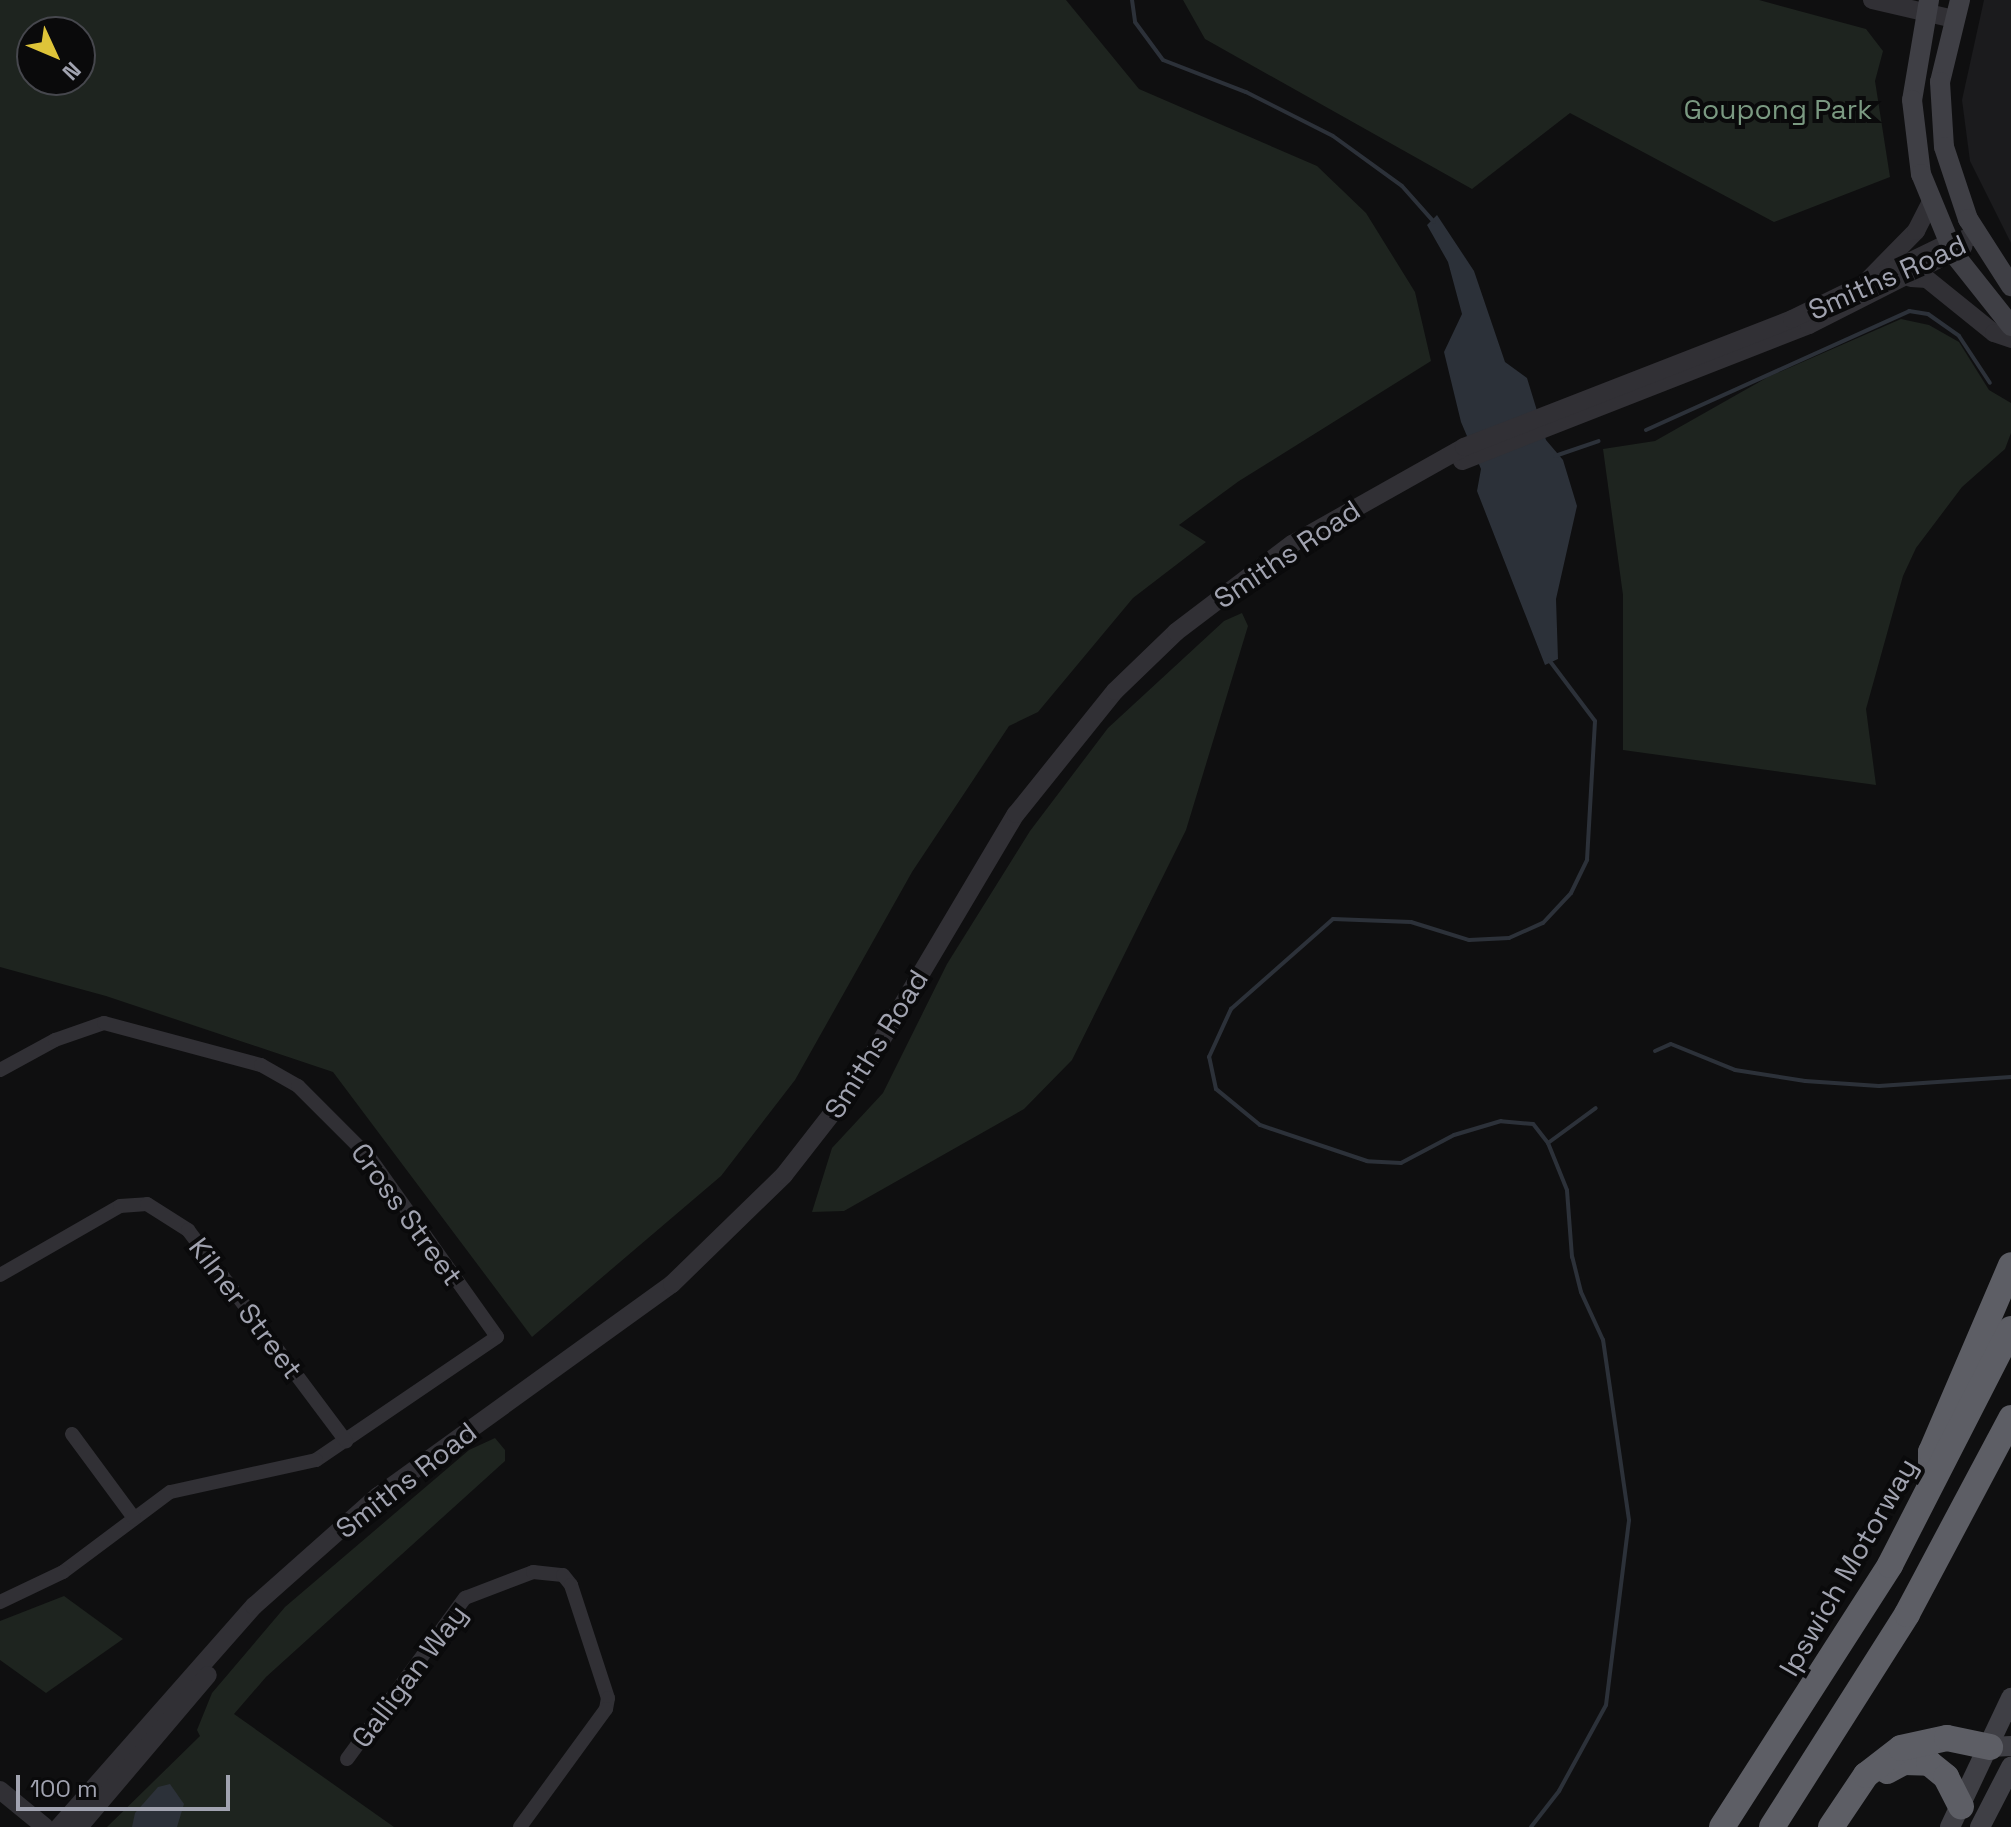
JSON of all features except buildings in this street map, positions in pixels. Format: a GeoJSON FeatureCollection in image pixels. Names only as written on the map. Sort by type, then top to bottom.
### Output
{"type":"FeatureCollection","features":[{"type":"Feature","properties":{"kind":"highway"},"geometry":{"type":"LineString","coordinates":[[1930,1492],[1931,1452],[2011,1265]]}},
{"type":"Feature","properties":{"kind":"highway","name":"Ipswich Motorway"},"geometry":{"type":"LineString","coordinates":[[1722,1827],[1832,1661],[1930,1492],[2011,1329]]}},
{"type":"Feature","properties":{"kind":"highway"},"geometry":{"type":"LineString","coordinates":[[1772,1827],[1907,1614],[2011,1418]]}},
{"type":"Feature","properties":{"kind":"highway"},"geometry":{"type":"LineString","coordinates":[[1832,1826],[1866,1775],[1901,1748],[1947,1738],[2004,1750]]}},
{"type":"Feature","properties":{"kind":"highway"},"geometry":{"type":"LineString","coordinates":[[1832,1826],[1882,1775],[1914,1761],[1941,1771],[1955,1816]]}},
{"type":"Feature","properties":{"kind":"main road"},"geometry":{"type":"LineString","coordinates":[[1927,7],[1912,115],[1930,204],[1951,249],[2011,326]]}},
{"type":"Feature","properties":{"kind":"main road"},"geometry":{"type":"LineString","coordinates":[[1957,10],[1942,62],[1940,121],[1949,171],[1976,236],[2011,286]]}},
{"type":"Feature","properties":{"kind":"main road"},"geometry":{"type":"LineString","coordinates":[[1955,1816],[2004,1750],[2011,1698]]}},
{"type":"Feature","properties":{"kind":"main road"},"geometry":{"type":"LineString","coordinates":[[1980,1827],[2006,1789],[2011,1767]]}},
{"type":"Feature","properties":{"kind":"street"},"geometry":{"type":"LineString","coordinates":[[1872,0],[1957,10]]}},
{"type":"Feature","properties":{"kind":"street"},"geometry":{"type":"LineString","coordinates":[[1857,290],[1916,231],[1930,204]]}},
{"type":"Feature","properties":{"kind":"street","name":"Smiths Road"},"geometry":{"type":"LineString","coordinates":[[59,1827],[254,1606],[378,1496],[603,1337],[731,1232],[794,1164],[856,1083],[1016,814],[1115,691],[1176,632],[1292,544],[1417,475],[1857,290],[1976,236]]}},
{"type":"Feature","properties":{"kind":"street","name":"Smiths Road"},"geometry":{"type":"LineString","coordinates":[[1551,418],[1809,325],[1911,278],[1951,249]]}},
{"type":"Feature","properties":{"kind":"street"},"geometry":{"type":"LineString","coordinates":[[1911,278],[1927,279],[1994,333],[2011,339]]}},
{"type":"Feature","properties":{"kind":"street","name":"Cross Street"},"geometry":{"type":"LineString","coordinates":[[0,1070],[55,1040],[104,1023],[261,1065],[298,1086],[370,1158],[497,1337],[346,1441]]}},
{"type":"Feature","properties":{"kind":"street","name":"Kilner Street"},"geometry":{"type":"LineString","coordinates":[[0,1275],[120,1206],[147,1204],[188,1230],[346,1441]]}},
{"type":"Feature","properties":{"kind":"street"},"geometry":{"type":"LineString","coordinates":[[72,1434],[134,1518]]}},
{"type":"Feature","properties":{"kind":"street"},"geometry":{"type":"LineString","coordinates":[[0,1602],[63,1572],[170,1492],[316,1460],[346,1441]]}},
{"type":"Feature","properties":{"kind":"street","name":"Galligan Way"},"geometry":{"type":"LineString","coordinates":[[347,1759],[465,1598],[533,1572],[563,1575],[571,1585],[608,1698],[606,1709],[520,1827]]}},
{"type":"Feature","properties":{"kind":"street","name":"Smiths Road"},"geometry":{"type":"LineString","coordinates":[[79,1827],[288,1577]]}},
{"type":"Feature","properties":{"kind":"street"},"geometry":{"type":"LineString","coordinates":[[0,1790],[45,1827]]}},
{"type":"Feature","properties":{"kind":"shaded area"},"geometry":{"type":"Polygon","coordinates":[[[1984,0],[2011,0],[2011,243],[1970,161],[1962,100],[1984,0]]]}},
{"type":"Feature","properties":{"kind":"shaded area"},"geometry":{"type":"Polygon","coordinates":[[[1437,215],[1474,271],[1505,362],[1527,378],[1546,440],[1563,460],[1577,506],[1556,599],[1558,659],[1545,665],[1477,491],[1481,469],[1461,422],[1444,352],[1462,314],[1448,262],[1427,225],[1437,215]]]}},
{"type":"Feature","properties":{"kind":"shaded area"},"geometry":{"type":"Polygon","coordinates":[[[170,1784],[184,1804],[177,1827],[132,1827],[135,1813],[158,1787],[170,1784]]]}},
{"type":"Feature","properties":{"kind":"green space"},"geometry":{"type":"Polygon","coordinates":[[[0,0],[1066,0],[1139,89],[1317,166],[1366,213],[1415,292],[1431,361],[1239,481],[1179,525],[1206,542],[1133,598],[1038,712],[1009,726],[912,872],[795,1080],[721,1176],[532,1337],[333,1072],[106,996],[0,967],[0,0]]]}},
{"type":"Feature","properties":{"kind":"green space","name":"Goupong Park"},"geometry":{"type":"Polygon","coordinates":[[[1183,0],[1759,0],[1866,29],[1883,51],[1875,81],[1890,177],[1774,222],[1570,113],[1472,189],[1205,39],[1183,0]]]}},
{"type":"Feature","properties":{"kind":"green space"},"geometry":{"type":"Polygon","coordinates":[[[1901,319],[1929,325],[1959,342],[1989,390],[2011,403],[2011,433],[2005,449],[1962,487],[1916,548],[1903,576],[1866,709],[1876,785],[1623,750],[1623,595],[1603,449],[1655,441],[1768,377],[1901,319]]]}},
{"type":"Feature","properties":{"kind":"green space"},"geometry":{"type":"Polygon","coordinates":[[[1242,613],[1248,626],[1186,830],[1072,1060],[1024,1109],[844,1211],[812,1212],[832,1148],[883,1093],[947,964],[1030,831],[1108,728],[1224,621],[1242,613]]]}},
{"type":"Feature","properties":{"kind":"green space"},"geometry":{"type":"Polygon","coordinates":[[[495,1438],[505,1450],[505,1461],[266,1677],[234,1714],[394,1827],[107,1827],[200,1736],[197,1730],[212,1693],[285,1607],[469,1450],[495,1438]]]}},
{"type":"Feature","properties":{"kind":"green space"},"geometry":{"type":"Polygon","coordinates":[[[64,1596],[123,1639],[46,1693],[0,1660],[0,1621],[64,1596]]]}},
{"type":"Feature","properties":{"kind":"waterway"},"geometry":{"type":"LineString","coordinates":[[1132,0],[1135,22],[1163,60],[1246,92],[1333,136],[1402,186],[1434,222]]}},
{"type":"Feature","properties":{"kind":"waterway"},"geometry":{"type":"LineString","coordinates":[[1646,430],[1909,311],[1928,314],[1959,336],[1990,383]]}},
{"type":"Feature","properties":{"kind":"waterway"},"geometry":{"type":"LineString","coordinates":[[1555,456],[1599,441]]}},
{"type":"Feature","properties":{"kind":"waterway"},"geometry":{"type":"LineString","coordinates":[[1531,1827],[1559,1791],[1606,1705],[1629,1520],[1603,1340],[1581,1292],[1572,1257],[1567,1190],[1548,1143],[1533,1124],[1501,1121],[1454,1135],[1401,1163],[1367,1161],[1260,1125],[1216,1089],[1209,1057],[1231,1009],[1333,919],[1411,922],[1469,940],[1509,938],[1543,923],[1571,893],[1587,860],[1595,721],[1549,660]]}},
{"type":"Feature","properties":{"kind":"waterway"},"geometry":{"type":"LineString","coordinates":[[1655,1051],[1671,1044],[1735,1070],[1805,1081],[1879,1086],[2011,1077]]}},
{"type":"Feature","properties":{"kind":"waterway"},"geometry":{"type":"LineString","coordinates":[[1548,1143],[1596,1108]]}}]}
